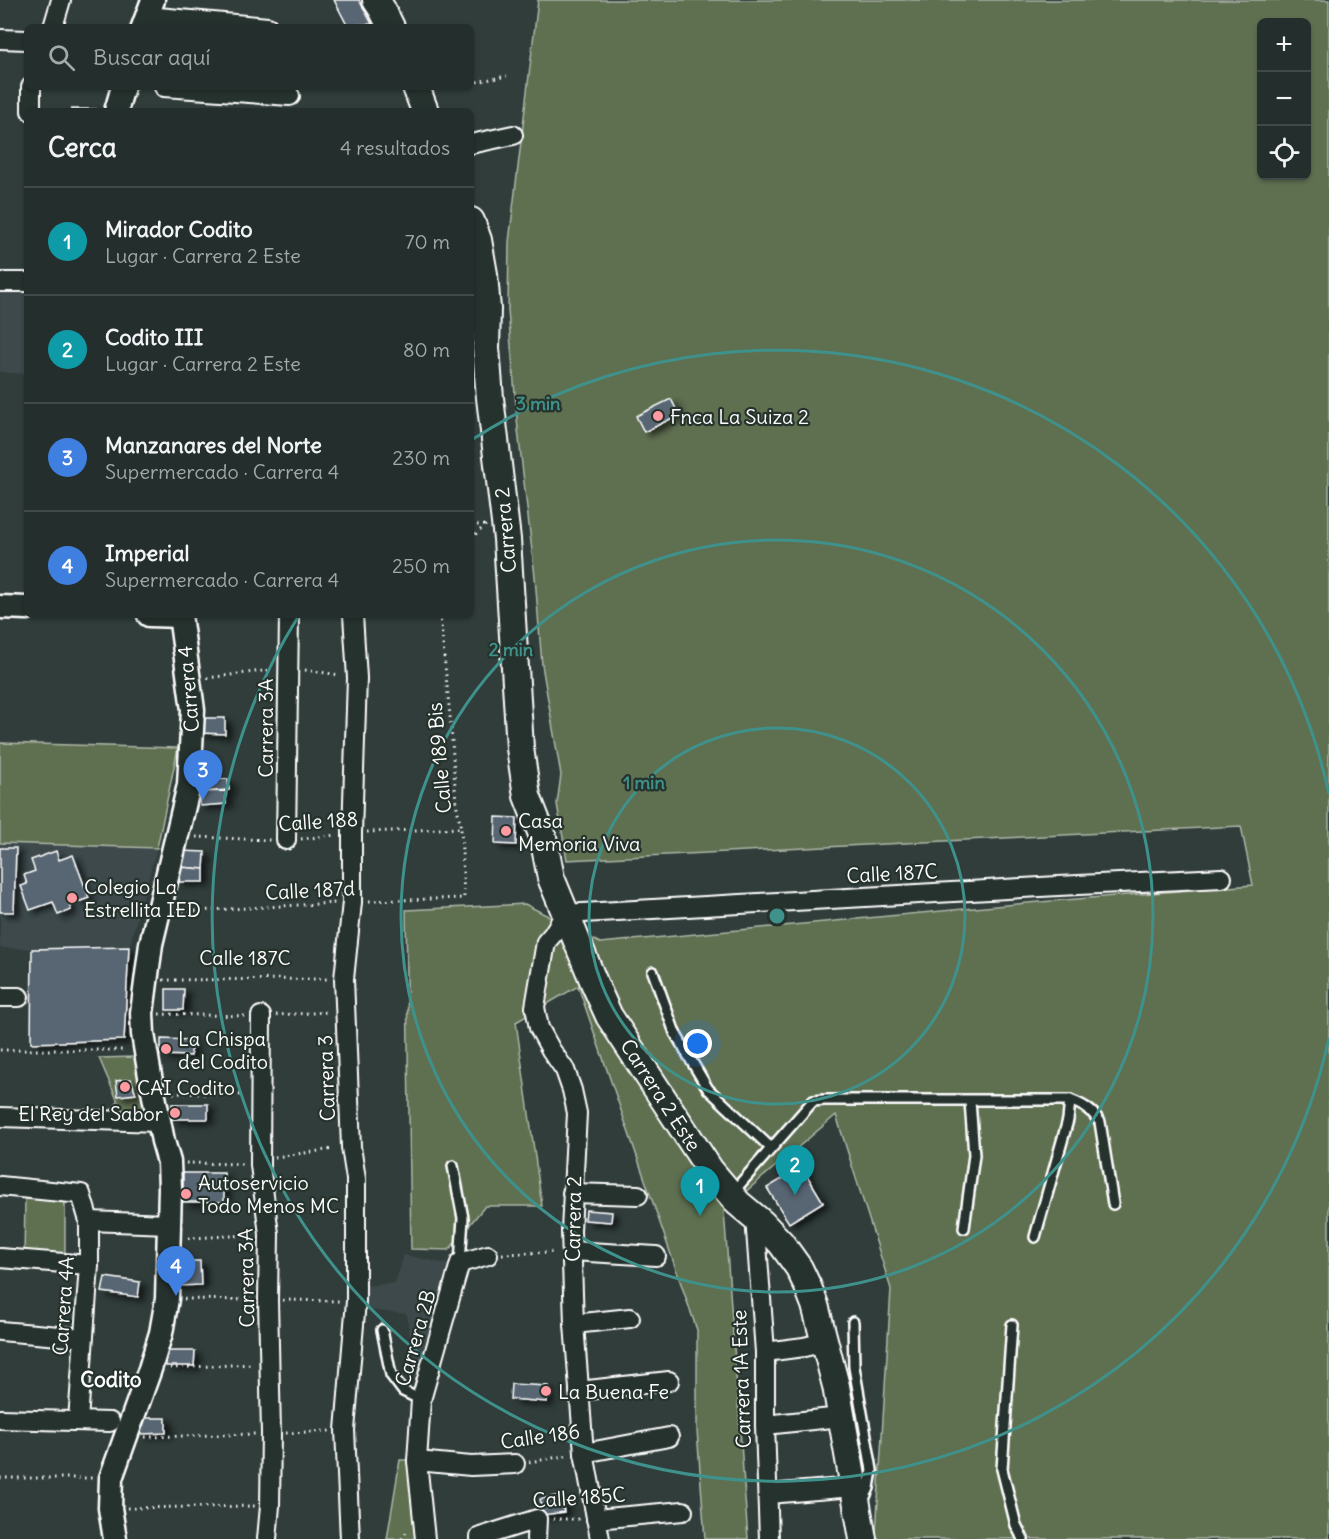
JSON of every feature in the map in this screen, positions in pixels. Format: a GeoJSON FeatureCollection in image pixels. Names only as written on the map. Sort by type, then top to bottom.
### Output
{"type":"FeatureCollection","features":[{"type":"Feature","properties":{"kind":"main road"},"geometry":{"type":"LineString","coordinates":[[376,0],[389,24]]}},
{"type":"Feature","properties":{"kind":"main road"},"geometry":{"type":"LineString","coordinates":[[417,90],[424,108]]}},
{"type":"Feature","properties":{"kind":"main road","name":"Carrera 2"},"geometry":{"type":"LineString","coordinates":[[474,229],[484,274],[487,309],[487,366],[507,539],[520,748],[527,796],[543,837]]}},
{"type":"Feature","properties":{"kind":"main road","name":"Carrera 2 Este"},"geometry":{"type":"LineString","coordinates":[[543,837],[551,878],[609,1016],[711,1170],[738,1203],[782,1243],[800,1268],[815,1305],[836,1386],[863,1539]]}},
{"type":"Feature","properties":{"kind":"street"},"geometry":{"type":"LineString","coordinates":[[54,24],[61,0]]}},
{"type":"Feature","properties":{"kind":"street"},"geometry":{"type":"LineString","coordinates":[[148,14],[240,24]]}},
{"type":"Feature","properties":{"kind":"street"},"geometry":{"type":"LineString","coordinates":[[0,39],[24,40]]}},
{"type":"Feature","properties":{"kind":"street"},"geometry":{"type":"LineString","coordinates":[[30,90],[31,108]]}},
{"type":"Feature","properties":{"kind":"street"},"geometry":{"type":"LineString","coordinates":[[117,108],[122,90]]}},
{"type":"Feature","properties":{"kind":"street"},"geometry":{"type":"LineString","coordinates":[[206,90],[290,96]]}},
{"type":"Feature","properties":{"kind":"street"},"geometry":{"type":"LineString","coordinates":[[474,143],[513,135]]}},
{"type":"Feature","properties":{"kind":"street"},"geometry":{"type":"LineString","coordinates":[[0,282],[24,282]]}},
{"type":"Feature","properties":{"kind":"street"},"geometry":{"type":"LineString","coordinates":[[0,607],[24,608]]}},
{"type":"Feature","properties":{"kind":"street","name":"Carrera 4"},"geometry":{"type":"LineString","coordinates":[[114,1539],[110,1508],[117,1430],[150,1369],[161,1333],[167,1299],[169,1162],[153,1092],[143,1034],[142,1013],[151,944],[189,785],[193,710],[180,618]]}},
{"type":"Feature","properties":{"kind":"street","name":"Carrera 3A"},"geometry":{"type":"LineString","coordinates":[[286,840],[289,618]]}},
{"type":"Feature","properties":{"kind":"street","name":"Carrera 3"},"geometry":{"type":"LineString","coordinates":[[350,1539],[345,1430],[356,1301],[356,1179],[351,1147],[344,979],[352,902],[357,678],[353,618]]}},
{"type":"Feature","properties":{"kind":"street","name":"Calle 187C"},"geometry":{"type":"LineString","coordinates":[[565,914],[1222,878]]}},
{"type":"Feature","properties":{"kind":"street","name":"Carrera 2"},"geometry":{"type":"LineString","coordinates":[[565,914],[546,942],[535,1007],[539,1028],[565,1070],[577,1113],[571,1231],[574,1324],[584,1453],[600,1539]]}},
{"type":"Feature","properties":{"kind":"street"},"geometry":{"type":"LineString","coordinates":[[0,997],[19,997]]}},
{"type":"Feature","properties":{"kind":"street","name":"Carrera 3A"},"geometry":{"type":"LineString","coordinates":[[261,1016],[260,1162],[269,1234],[271,1433],[267,1539]]}},
{"type":"Feature","properties":{"kind":"street"},"geometry":{"type":"LineString","coordinates":[[0,1117],[159,1122]]}},
{"type":"Feature","properties":{"kind":"street","name":"Carrera 4A"},"geometry":{"type":"LineString","coordinates":[[0,1186],[81,1194],[89,1221],[89,1265],[78,1421]]}},
{"type":"Feature","properties":{"kind":"street"},"geometry":{"type":"LineString","coordinates":[[572,1193],[638,1195]]}},
{"type":"Feature","properties":{"kind":"street","name":"Carrera 1A Este"},"geometry":{"type":"LineString","coordinates":[[755,1217],[765,1352],[769,1539]]}},
{"type":"Feature","properties":{"kind":"street"},"geometry":{"type":"LineString","coordinates":[[89,1221],[168,1232]]}},
{"type":"Feature","properties":{"kind":"street"},"geometry":{"type":"LineString","coordinates":[[572,1251],[656,1256]]}},
{"type":"Feature","properties":{"kind":"street"},"geometry":{"type":"LineString","coordinates":[[460,1263],[488,1255]]}},
{"type":"Feature","properties":{"kind":"street"},"geometry":{"type":"LineString","coordinates":[[0,1258],[89,1265]]}},
{"type":"Feature","properties":{"kind":"street","name":"Carrera 2B"},"geometry":{"type":"LineString","coordinates":[[425,1539],[417,1461],[421,1400],[460,1263]]}},
{"type":"Feature","properties":{"kind":"street"},"geometry":{"type":"LineString","coordinates":[[574,1324],[630,1318]]}},
{"type":"Feature","properties":{"kind":"street"},"geometry":{"type":"LineString","coordinates":[[0,1331],[83,1338]]}},
{"type":"Feature","properties":{"kind":"street"},"geometry":{"type":"LineString","coordinates":[[765,1352],[825,1342]]}},
{"type":"Feature","properties":{"kind":"street"},"geometry":{"type":"LineString","coordinates":[[579,1391],[669,1381]]}},
{"type":"Feature","properties":{"kind":"street"},"geometry":{"type":"LineString","coordinates":[[765,1425],[842,1417]]}},
{"type":"Feature","properties":{"kind":"street"},"geometry":{"type":"LineString","coordinates":[[0,1419],[78,1421],[117,1430]]}},
{"type":"Feature","properties":{"kind":"street","name":"Calle 186"},"geometry":{"type":"LineString","coordinates":[[584,1453],[669,1437]]}},
{"type":"Feature","properties":{"kind":"street","name":"Calle 186"},"geometry":{"type":"LineString","coordinates":[[417,1461],[471,1466],[515,1464]]}},
{"type":"Feature","properties":{"kind":"street"},"geometry":{"type":"LineString","coordinates":[[768,1494],[856,1497]]}},
{"type":"Feature","properties":{"kind":"street","name":"Calle 185C"},"geometry":{"type":"LineString","coordinates":[[596,1519],[683,1511]]}},
{"type":"Feature","properties":{"kind":"street"},"geometry":{"type":"LineString","coordinates":[[536,1539],[537,1519]]}},
{"type":"Feature","properties":{"kind":"street","name":"Calle 185C"},"geometry":{"type":"LineString","coordinates":[[480,1538],[537,1519]]}},
{"type":"Feature","properties":{"kind":"lane"},"geometry":{"type":"LineString","coordinates":[[653,972],[675,1034],[708,1089],[771,1148]]}},
{"type":"Feature","properties":{"kind":"lane"},"geometry":{"type":"LineString","coordinates":[[730,1194],[813,1101],[1070,1100],[1093,1112],[1100,1122],[1113,1204]]}},
{"type":"Feature","properties":{"kind":"lane"},"geometry":{"type":"LineString","coordinates":[[1035,1237],[1068,1120],[1070,1100]]}},
{"type":"Feature","properties":{"kind":"lane"},"geometry":{"type":"LineString","coordinates":[[964,1228],[974,1155],[970,1101]]}},
{"type":"Feature","properties":{"kind":"lane"},"geometry":{"type":"LineString","coordinates":[[453,1166],[463,1218],[460,1263]]}},
{"type":"Feature","properties":{"kind":"lane"},"geometry":{"type":"LineString","coordinates":[[853,1322],[854,1367],[872,1470],[869,1488],[862,1502],[856,1497]]}},
{"type":"Feature","properties":{"kind":"lane"},"geometry":{"type":"LineString","coordinates":[[1012,1325],[1002,1469],[1016,1525],[1023,1539]]}},
{"type":"Feature","properties":{"kind":"lane"},"geometry":{"type":"LineString","coordinates":[[382,1330],[391,1375],[403,1391],[421,1400]]}},
{"type":"Feature","properties":{"kind":"path"},"geometry":{"type":"LineString","coordinates":[[474,82],[507,76]]}},
{"type":"Feature","properties":{"kind":"path"},"geometry":{"type":"LineString","coordinates":[[474,525],[486,525]]}},
{"type":"Feature","properties":{"kind":"path","name":"Calle 189 Bis"},"geometry":{"type":"LineString","coordinates":[[440,618],[456,802],[461,828],[464,898]]}},
{"type":"Feature","properties":{"kind":"path","name":"Calle 188"},"geometry":{"type":"LineString","coordinates":[[176,837],[286,840],[352,833],[461,828]]}},
{"type":"Feature","properties":{"kind":"path","name":"Calle 187d"},"geometry":{"type":"LineString","coordinates":[[159,913],[464,898]]}},
{"type":"Feature","properties":{"kind":"path","name":"Calle 187C"},"geometry":{"type":"LineString","coordinates":[[147,980],[344,979]]}},
{"type":"Feature","properties":{"kind":"path"},"geometry":{"type":"LineString","coordinates":[[0,1050],[146,1050]]}},
{"type":"Feature","properties":{"kind":"path"},"geometry":{"type":"LineString","coordinates":[[153,1092],[261,1095]]}},
{"type":"Feature","properties":{"kind":"path"},"geometry":{"type":"LineString","coordinates":[[169,1162],[260,1162],[351,1147]]}},
{"type":"Feature","properties":{"kind":"path"},"geometry":{"type":"LineString","coordinates":[[168,1232],[269,1234]]}},
{"type":"Feature","properties":{"kind":"path"},"geometry":{"type":"LineString","coordinates":[[488,1255],[572,1251]]}},
{"type":"Feature","properties":{"kind":"path"},"geometry":{"type":"LineString","coordinates":[[167,1299],[356,1301]]}},
{"type":"Feature","properties":{"kind":"path"},"geometry":{"type":"LineString","coordinates":[[150,1369],[270,1364]]}},
{"type":"Feature","properties":{"kind":"path"},"geometry":{"type":"LineString","coordinates":[[117,1430],[271,1433],[345,1430]]}},
{"type":"Feature","properties":{"kind":"path","name":"Calle 186"},"geometry":{"type":"LineString","coordinates":[[515,1464],[584,1453]]}},
{"type":"Feature","properties":{"kind":"path"},"geometry":{"type":"LineString","coordinates":[[0,1478],[97,1478]]}},
{"type":"Feature","properties":{"kind":"path"},"geometry":{"type":"LineString","coordinates":[[110,1508],[270,1506]]}},
{"type":"Feature","properties":{"kind":"path","name":"Calle 185C"},"geometry":{"type":"LineString","coordinates":[[537,1519],[596,1519]]}},
{"type":"Feature","properties":{"kind":"shaded area"},"geometry":{"type":"Polygon","coordinates":[[[0,293],[24,293],[24,374],[0,372],[0,293]]]}},
{"type":"Feature","properties":{"kind":"shaded area","name":"Colegio La Estrellita IED"},"geometry":{"type":"Polygon","coordinates":[[[0,843],[157,848],[129,947],[0,948],[0,843]]]}},
{"type":"Feature","properties":{"kind":"shaded area"},"geometry":{"type":"Polygon","coordinates":[[[404,1255],[452,1265],[416,1389],[407,1314],[366,1310],[365,1286],[395,1283],[404,1255]]]}},
{"type":"Feature","properties":{"kind":"green space"},"geometry":{"type":"Polygon","coordinates":[[[538,0],[1329,0],[1329,1539],[878,1539],[876,1533],[891,1289],[836,1115],[724,1210],[748,1539],[705,1539],[697,1430],[697,1330],[578,986],[516,1022],[542,1206],[485,1206],[449,1250],[411,1249],[406,910],[525,904],[600,943],[1027,903],[1253,885],[1241,826],[567,860],[557,804],[561,775],[542,665],[508,310],[509,242],[538,0]]]}},
{"type":"Feature","properties":{"kind":"green space"},"geometry":{"type":"Polygon","coordinates":[[[0,743],[178,748],[157,848],[0,843],[0,743]]]}},
{"type":"Feature","properties":{"kind":"green space"},"geometry":{"type":"Polygon","coordinates":[[[135,1057],[150,1113],[112,1109],[118,1102],[99,1058],[135,1057]]]}},
{"type":"Feature","properties":{"kind":"green space"},"geometry":{"type":"Polygon","coordinates":[[[25,1199],[65,1199],[65,1257],[24,1257],[25,1199]]]}},
{"type":"Feature","properties":{"kind":"green space"},"geometry":{"type":"Polygon","coordinates":[[[400,1460],[409,1460],[417,1539],[387,1539],[400,1460]]]}},
{"type":"Feature","properties":{"kind":"building"},"geometry":{"type":"Polygon","coordinates":[[[334,0],[359,0],[372,24],[346,24],[334,0]]]}},
{"type":"Feature","properties":{"kind":"building","name":"Fnca La Suiza 2"},"geometry":{"type":"Polygon","coordinates":[[[671,399],[679,415],[644,432],[636,416],[671,399]]]}},
{"type":"Feature","properties":{"kind":"building"},"geometry":{"type":"Polygon","coordinates":[[[202,718],[225,718],[225,734],[201,733],[202,718]]]}},
{"type":"Feature","properties":{"kind":"building"},"geometry":{"type":"Polygon","coordinates":[[[228,779],[229,790],[200,792],[200,780],[228,779]]]}},
{"type":"Feature","properties":{"kind":"building"},"geometry":{"type":"Polygon","coordinates":[[[226,791],[226,804],[200,806],[200,792],[226,791]]]}},
{"type":"Feature","properties":{"kind":"building","name":"Casa Memoria Viva"},"geometry":{"type":"Polygon","coordinates":[[[496,817],[517,818],[516,845],[495,844],[496,817]]]}},
{"type":"Feature","properties":{"kind":"building"},"geometry":{"type":"Polygon","coordinates":[[[0,848],[16,848],[14,912],[0,912],[0,848]]]}},
{"type":"Feature","properties":{"kind":"building"},"geometry":{"type":"Polygon","coordinates":[[[56,851],[59,860],[73,855],[89,898],[78,902],[75,894],[67,897],[71,910],[58,915],[53,902],[30,910],[21,886],[27,884],[24,875],[35,871],[31,860],[56,851]]]}},
{"type":"Feature","properties":{"kind":"building"},"geometry":{"type":"Polygon","coordinates":[[[180,851],[205,852],[204,869],[179,867],[180,851]]]}},
{"type":"Feature","properties":{"kind":"building"},"geometry":{"type":"Polygon","coordinates":[[[179,867],[204,869],[204,882],[178,882],[179,867]]]}},
{"type":"Feature","properties":{"kind":"building"},"geometry":{"type":"Polygon","coordinates":[[[129,947],[124,1040],[31,1043],[32,949],[129,947]]]}},
{"type":"Feature","properties":{"kind":"building"},"geometry":{"type":"Polygon","coordinates":[[[166,989],[184,989],[183,1010],[166,1010],[166,989]]]}},
{"type":"Feature","properties":{"kind":"building"},"geometry":{"type":"Polygon","coordinates":[[[161,1039],[191,1040],[191,1056],[161,1055],[161,1039]]]}},
{"type":"Feature","properties":{"kind":"building","name":"CAI Codito"},"geometry":{"type":"Polygon","coordinates":[[[131,1079],[136,1094],[118,1096],[116,1081],[131,1079]]]}},
{"type":"Feature","properties":{"kind":"building"},"geometry":{"type":"Polygon","coordinates":[[[172,1104],[208,1104],[208,1119],[172,1119],[172,1104]]]}},
{"type":"Feature","properties":{"kind":"building"},"geometry":{"type":"Polygon","coordinates":[[[802,1167],[823,1202],[789,1223],[767,1188],[802,1167]]]}},
{"type":"Feature","properties":{"kind":"building"},"geometry":{"type":"Polygon","coordinates":[[[183,1173],[224,1173],[224,1202],[183,1202],[183,1173]]]}},
{"type":"Feature","properties":{"kind":"building"},"geometry":{"type":"Polygon","coordinates":[[[586,1210],[612,1212],[611,1222],[585,1220],[586,1210]]]}},
{"type":"Feature","properties":{"kind":"building"},"geometry":{"type":"Polygon","coordinates":[[[175,1261],[200,1261],[201,1285],[175,1286],[175,1261]]]}},
{"type":"Feature","properties":{"kind":"building"},"geometry":{"type":"Polygon","coordinates":[[[105,1277],[140,1282],[138,1297],[102,1292],[105,1277]]]}},
{"type":"Feature","properties":{"kind":"building"},"geometry":{"type":"Polygon","coordinates":[[[167,1351],[195,1351],[194,1366],[166,1366],[167,1351]]]}},
{"type":"Feature","properties":{"kind":"building"},"geometry":{"type":"Polygon","coordinates":[[[511,1384],[548,1386],[547,1402],[510,1399],[511,1384]]]}},
{"type":"Feature","properties":{"kind":"building"},"geometry":{"type":"Polygon","coordinates":[[[140,1418],[166,1418],[166,1433],[141,1434],[140,1418]]]}},
{"type":"Feature","properties":{"kind":"building"},"geometry":{"type":"Polygon","coordinates":[[[561,1495],[564,1512],[543,1515],[540,1499],[561,1495]]]}},
{"type":"Feature","properties":{"kind":"place","name":"Fnca La Suiza 2"},"geometry":{"type":"Point","coordinates":[658,416]}},
{"type":"Feature","properties":{"kind":"place","name":"Manzanares del Norte"},"geometry":{"type":"Point","coordinates":[203,800]}},
{"type":"Feature","properties":{"kind":"place","name":"Casa Memoria Viva"},"geometry":{"type":"Point","coordinates":[506,831]}},
{"type":"Feature","properties":{"kind":"place","name":"Colegio La Estrellita IED"},"geometry":{"type":"Point","coordinates":[72,898]}},
{"type":"Feature","properties":{"kind":"place","name":"La Chispa del Codito"},"geometry":{"type":"Point","coordinates":[166,1049]}},
{"type":"Feature","properties":{"kind":"place","name":"CAI Codito"},"geometry":{"type":"Point","coordinates":[125,1087]}},
{"type":"Feature","properties":{"kind":"place","name":"El Rey del Sabor"},"geometry":{"type":"Point","coordinates":[175,1113]}},
{"type":"Feature","properties":{"kind":"place","name":"Autoservicio Todo Menos MC"},"geometry":{"type":"Point","coordinates":[186,1194]}},
{"type":"Feature","properties":{"kind":"place","name":"Codito III"},"geometry":{"type":"Point","coordinates":[795,1195]}},
{"type":"Feature","properties":{"kind":"place","name":"Mirador Codito"},"geometry":{"type":"Point","coordinates":[700,1216]}},
{"type":"Feature","properties":{"kind":"place","name":"Imperial"},"geometry":{"type":"Point","coordinates":[176,1296]}},
{"type":"Feature","properties":{"kind":"place","name":"La Buena Fe"},"geometry":{"type":"Point","coordinates":[546,1391]}},
{"type":"Feature","properties":{"kind":"district","name":"Codito"},"geometry":{"type":"Point","coordinates":[111,1379]}}]}
